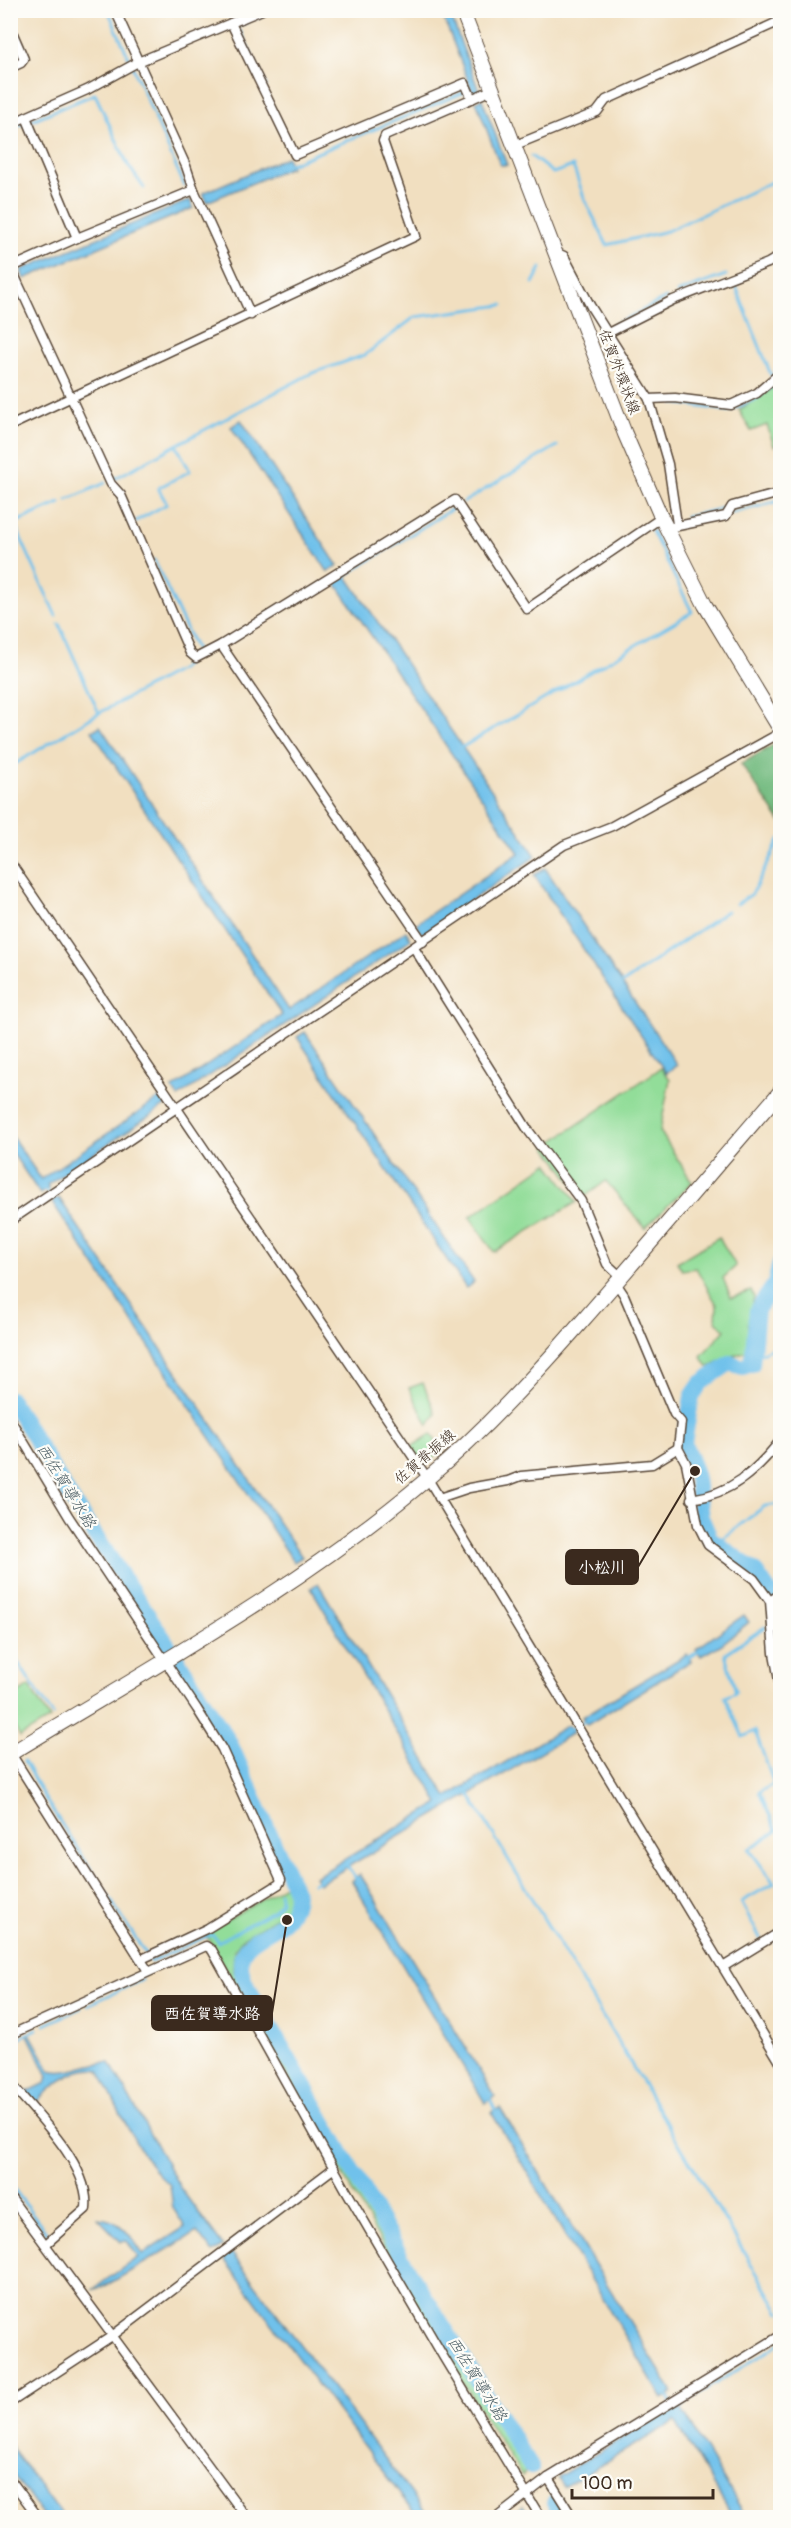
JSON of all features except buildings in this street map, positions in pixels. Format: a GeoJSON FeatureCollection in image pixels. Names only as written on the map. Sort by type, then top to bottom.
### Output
{"type":"FeatureCollection","features":[{"type":"Feature","properties":{"kind":"main road","name":"佐賀外環状線"},"geometry":{"type":"LineString","coordinates":[[462,10],[488,92],[513,146],[625,434],[705,605],[780,731]]}},
{"type":"Feature","properties":{"kind":"main road","name":"佐賀脊振線"},"geometry":{"type":"LineString","coordinates":[[11,1753],[307,1572],[342,1548],[428,1479],[525,1384],[780,1092]]}},
{"type":"Feature","properties":{"kind":"street"},"geometry":{"type":"LineString","coordinates":[[115,10],[134,64],[186,166],[200,205],[251,315]]}},
{"type":"Feature","properties":{"kind":"street"},"geometry":{"type":"LineString","coordinates":[[10,124],[27,120],[134,64],[231,23],[239,15],[262,10]]}},
{"type":"Feature","properties":{"kind":"street"},"geometry":{"type":"LineString","coordinates":[[513,146],[597,112],[606,100],[780,21]]}},
{"type":"Feature","properties":{"kind":"street"},"geometry":{"type":"LineString","coordinates":[[231,23],[298,153],[465,83],[469,94]]}},
{"type":"Feature","properties":{"kind":"street"},"geometry":{"type":"LineString","coordinates":[[10,27],[24,59],[10,68]]}},
{"type":"Feature","properties":{"kind":"street"},"geometry":{"type":"LineString","coordinates":[[10,426],[416,236],[383,141],[385,136],[469,94],[488,92]]}},
{"type":"Feature","properties":{"kind":"street"},"geometry":{"type":"LineString","coordinates":[[27,120],[77,238]]}},
{"type":"Feature","properties":{"kind":"street"},"geometry":{"type":"LineString","coordinates":[[195,193],[77,238],[13,272],[111,484],[121,495],[190,653],[196,658],[221,645],[455,500],[527,609],[669,524],[726,516],[732,506],[780,493]]}},
{"type":"Feature","properties":{"kind":"street"},"geometry":{"type":"LineString","coordinates":[[554,252],[564,256],[649,399],[668,464],[669,524]]}},
{"type":"Feature","properties":{"kind":"street"},"geometry":{"type":"LineString","coordinates":[[608,333],[673,300],[768,263],[780,256]]}},
{"type":"Feature","properties":{"kind":"street"},"geometry":{"type":"LineString","coordinates":[[649,399],[675,399],[731,405],[757,393],[780,373]]}},
{"type":"Feature","properties":{"kind":"street"},"geometry":{"type":"LineString","coordinates":[[221,645],[423,942]]}},
{"type":"Feature","properties":{"kind":"street"},"geometry":{"type":"LineString","coordinates":[[10,1221],[564,845],[612,826],[780,731]]}},
{"type":"Feature","properties":{"kind":"street"},"geometry":{"type":"LineString","coordinates":[[10,862],[428,1479],[780,2062]]}},
{"type":"Feature","properties":{"kind":"street"},"geometry":{"type":"LineString","coordinates":[[414,948],[528,1130],[581,1201],[607,1264],[618,1280],[674,1414],[681,1422],[678,1448],[686,1463],[698,1525],[708,1545],[754,1579],[770,1601],[774,1653],[780,1686]]}},
{"type":"Feature","properties":{"kind":"street"},"geometry":{"type":"LineString","coordinates":[[10,1419],[69,1518],[222,1749],[281,1880],[279,1884],[208,1928],[146,1957]]}},
{"type":"Feature","properties":{"kind":"street"},"geometry":{"type":"LineString","coordinates":[[691,1498],[707,1497],[732,1487],[751,1474],[780,1441]]}},
{"type":"Feature","properties":{"kind":"street"},"geometry":{"type":"LineString","coordinates":[[439,1498],[469,1488],[508,1481],[521,1476],[652,1464],[678,1448]]}},
{"type":"Feature","properties":{"kind":"street"},"geometry":{"type":"LineString","coordinates":[[770,1601],[780,1593]]}},
{"type":"Feature","properties":{"kind":"street"},"geometry":{"type":"LineString","coordinates":[[11,1753],[146,1957],[148,1971]]}},
{"type":"Feature","properties":{"kind":"street"},"geometry":{"type":"LineString","coordinates":[[723,1967],[780,1932]]}},
{"type":"Feature","properties":{"kind":"street"},"geometry":{"type":"LineString","coordinates":[[10,2035],[206,1946],[212,1950],[444,2358],[541,2517]]}},
{"type":"Feature","properties":{"kind":"street"},"geometry":{"type":"LineString","coordinates":[[10,2082],[67,2151],[78,2171],[87,2202],[86,2209],[45,2244]]}},
{"type":"Feature","properties":{"kind":"street"},"geometry":{"type":"LineString","coordinates":[[10,2403],[112,2336],[334,2168]]}},
{"type":"Feature","properties":{"kind":"street"},"geometry":{"type":"LineString","coordinates":[[10,2197],[247,2517]]}},
{"type":"Feature","properties":{"kind":"street"},"geometry":{"type":"LineString","coordinates":[[496,2517],[548,2478],[780,2336]]}},
{"type":"Feature","properties":{"kind":"street"},"geometry":{"type":"LineString","coordinates":[[548,2478],[573,2517]]}},
{"type":"Feature","properties":{"kind":"street"},"geometry":{"type":"LineString","coordinates":[[10,2479],[39,2517]]}},
{"type":"Feature","properties":{"kind":"green space"},"geometry":{"type":"Polygon","coordinates":[[[780,383],[780,443],[774,446],[767,425],[751,431],[739,410],[780,383]]]}},
{"type":"Feature","properties":{"kind":"green space"},"geometry":{"type":"Polygon","coordinates":[[[775,744],[780,752],[780,821],[741,764],[775,744]]]}},
{"type":"Feature","properties":{"kind":"green space"},"geometry":{"type":"Polygon","coordinates":[[[661,1068],[670,1079],[660,1131],[692,1182],[645,1228],[606,1181],[583,1198],[546,1146],[661,1068]]]}},
{"type":"Feature","properties":{"kind":"green space"},"geometry":{"type":"Polygon","coordinates":[[[548,1163],[577,1202],[494,1252],[470,1217],[548,1163]]]}},
{"type":"Feature","properties":{"kind":"green space"},"geometry":{"type":"Polygon","coordinates":[[[719,1237],[736,1266],[723,1278],[731,1298],[751,1291],[754,1297],[748,1325],[748,1351],[708,1367],[701,1356],[725,1330],[716,1321],[717,1305],[696,1268],[682,1270],[677,1262],[719,1237]]]}},
{"type":"Feature","properties":{"kind":"green space"},"geometry":{"type":"Polygon","coordinates":[[[423,1383],[436,1414],[428,1425],[409,1388],[423,1383]]]}},
{"type":"Feature","properties":{"kind":"green space"},"geometry":{"type":"Polygon","coordinates":[[[431,1434],[442,1450],[424,1466],[411,1447],[431,1434]]]}},
{"type":"Feature","properties":{"kind":"green space"},"geometry":{"type":"Polygon","coordinates":[[[29,1686],[50,1719],[20,1737],[11,1721],[11,1698],[29,1686]]]}},
{"type":"Feature","properties":{"kind":"green space"},"geometry":{"type":"Polygon","coordinates":[[[286,1884],[291,1898],[283,1913],[243,1938],[234,1950],[233,1971],[430,2317],[526,2471],[522,2476],[442,2349],[205,1933],[286,1884]]]}},
{"type":"Feature","properties":{"kind":"water"},"geometry":{"type":"Polygon","coordinates":[[[441,11],[449,11],[479,91],[473,93],[441,11]]]}},
{"type":"Feature","properties":{"kind":"water"},"geometry":{"type":"Polygon","coordinates":[[[482,99],[507,165],[500,165],[476,101],[482,99]]]}},
{"type":"Feature","properties":{"kind":"water"},"geometry":{"type":"Polygon","coordinates":[[[287,157],[291,167],[207,202],[203,193],[287,157]]]}},
{"type":"Feature","properties":{"kind":"water"},"geometry":{"type":"Polygon","coordinates":[[[190,200],[193,208],[24,279],[21,270],[190,200]]]}},
{"type":"Feature","properties":{"kind":"water"},"geometry":{"type":"Polygon","coordinates":[[[241,420],[338,566],[328,572],[231,427],[241,420]]]}},
{"type":"Feature","properties":{"kind":"water"},"geometry":{"type":"Polygon","coordinates":[[[346,575],[536,856],[422,934],[416,924],[519,853],[335,582],[346,575]]]}},
{"type":"Feature","properties":{"kind":"water"},"geometry":{"type":"Polygon","coordinates":[[[100,726],[289,1010],[406,931],[411,939],[178,1097],[172,1089],[282,1015],[92,731],[100,726]]]}},
{"type":"Feature","properties":{"kind":"water"},"geometry":{"type":"Polygon","coordinates":[[[545,868],[677,1065],[666,1073],[534,875],[545,868]]]}},
{"type":"Feature","properties":{"kind":"water"},"geometry":{"type":"Polygon","coordinates":[[[305,1032],[474,1282],[466,1288],[297,1037],[305,1032]]]}},
{"type":"Feature","properties":{"kind":"water"},"geometry":{"type":"Polygon","coordinates":[[[161,1097],[166,1105],[47,1185],[49,1188],[40,1194],[11,1151],[11,1135],[41,1179],[161,1097]]]}},
{"type":"Feature","properties":{"kind":"water"},"geometry":{"type":"Polygon","coordinates":[[[59,1198],[302,1557],[294,1562],[52,1202],[59,1198]]]}},
{"type":"Feature","properties":{"kind":"water"},"geometry":{"type":"Polygon","coordinates":[[[318,1583],[447,1797],[568,1725],[573,1733],[319,1884],[315,1877],[439,1803],[311,1588],[318,1583]]]}},
{"type":"Feature","properties":{"kind":"water"},"geometry":{"type":"Polygon","coordinates":[[[744,1615],[749,1622],[722,1644],[701,1656],[696,1649],[744,1615]]]}},
{"type":"Feature","properties":{"kind":"water"},"geometry":{"type":"Polygon","coordinates":[[[687,1654],[691,1661],[587,1725],[582,1717],[687,1654]]]}},
{"type":"Feature","properties":{"kind":"water"},"geometry":{"type":"Polygon","coordinates":[[[360,1874],[495,2096],[485,2103],[352,1881],[360,1874]]]}},
{"type":"Feature","properties":{"kind":"water"},"geometry":{"type":"Polygon","coordinates":[[[28,2035],[31,2035],[50,2070],[65,2071],[110,2063],[181,2189],[223,2246],[213,2253],[197,2232],[107,2285],[92,2290],[138,2257],[127,2241],[121,2242],[98,2218],[119,2225],[130,2235],[143,2254],[185,2227],[173,2208],[170,2185],[159,2175],[139,2148],[99,2070],[90,2069],[72,2074],[48,2091],[35,2105],[25,2093],[46,2083],[48,2076],[28,2035]]]}},
{"type":"Feature","properties":{"kind":"water"},"geometry":{"type":"Polygon","coordinates":[[[500,2108],[673,2393],[663,2399],[491,2112],[500,2108]]]}},
{"type":"Feature","properties":{"kind":"water"},"geometry":{"type":"Polygon","coordinates":[[[231,2252],[429,2517],[417,2517],[223,2258],[231,2252]]]}},
{"type":"Feature","properties":{"kind":"water"},"geometry":{"type":"Polygon","coordinates":[[[675,2406],[681,2408],[746,2517],[733,2517],[675,2421],[564,2487],[558,2477],[675,2406]]]}},
{"type":"Feature","properties":{"kind":"water"},"geometry":{"type":"Polygon","coordinates":[[[10,2447],[63,2517],[44,2517],[11,2472],[10,2447]]]}},
{"type":"Feature","properties":{"kind":"water"},"geometry":{"type":"Polygon","coordinates":[[[523,2506],[531,2517],[507,2517],[523,2506]]]}},
{"type":"Feature","properties":{"kind":"waterway"},"geometry":{"type":"LineString","coordinates":[[108,10],[184,185]]}},
{"type":"Feature","properties":{"kind":"waterway"},"geometry":{"type":"LineString","coordinates":[[230,10],[233,16]]}},
{"type":"Feature","properties":{"kind":"waterway"},"geometry":{"type":"LineString","coordinates":[[257,18],[275,10]]}},
{"type":"Feature","properties":{"kind":"waterway"},"geometry":{"type":"LineString","coordinates":[[238,26],[247,22]]}},
{"type":"Feature","properties":{"kind":"waterway"},"geometry":{"type":"LineString","coordinates":[[240,31],[266,86]]}},
{"type":"Feature","properties":{"kind":"waterway"},"geometry":{"type":"LineString","coordinates":[[288,165],[467,91]]}},
{"type":"Feature","properties":{"kind":"waterway"},"geometry":{"type":"LineString","coordinates":[[10,129],[95,94],[128,165],[144,188]]}},
{"type":"Feature","properties":{"kind":"waterway"},"geometry":{"type":"LineString","coordinates":[[531,156],[553,173],[573,166],[585,200],[607,245],[667,231],[780,178]]}},
{"type":"Feature","properties":{"kind":"waterway"},"geometry":{"type":"LineString","coordinates":[[533,283],[541,268]]}},
{"type":"Feature","properties":{"kind":"waterway"},"geometry":{"type":"LineString","coordinates":[[677,293],[726,275]]}},
{"type":"Feature","properties":{"kind":"waterway"},"geometry":{"type":"LineString","coordinates":[[743,277],[735,284],[771,375]]}},
{"type":"Feature","properties":{"kind":"waterway"},"geometry":{"type":"LineString","coordinates":[[614,325],[666,298]]}},
{"type":"Feature","properties":{"kind":"waterway"},"geometry":{"type":"LineString","coordinates":[[136,521],[167,504],[158,488],[190,471],[176,445],[310,374],[365,355],[415,317],[503,305]]}},
{"type":"Feature","properties":{"kind":"waterway"},"geometry":{"type":"LineString","coordinates":[[674,403],[729,411],[756,399],[780,379]]}},
{"type":"Feature","properties":{"kind":"waterway"},"geometry":{"type":"LineString","coordinates":[[112,480],[176,445]]}},
{"type":"Feature","properties":{"kind":"waterway"},"geometry":{"type":"LineString","coordinates":[[464,502],[557,446]]}},
{"type":"Feature","properties":{"kind":"waterway"},"geometry":{"type":"LineString","coordinates":[[67,500],[105,483]]}},
{"type":"Feature","properties":{"kind":"waterway"},"geometry":{"type":"LineString","coordinates":[[686,517],[724,508],[732,513],[780,501]]}},
{"type":"Feature","properties":{"kind":"waterway"},"geometry":{"type":"LineString","coordinates":[[10,516],[14,523],[60,503]]}},
{"type":"Feature","properties":{"kind":"waterway"},"geometry":{"type":"LineString","coordinates":[[346,575],[452,509]]}},
{"type":"Feature","properties":{"kind":"waterway"},"geometry":{"type":"LineString","coordinates":[[14,523],[56,616]]}},
{"type":"Feature","properties":{"kind":"waterway"},"geometry":{"type":"LineString","coordinates":[[459,749],[692,612],[652,531]]}},
{"type":"Feature","properties":{"kind":"waterway"},"geometry":{"type":"LineString","coordinates":[[154,560],[197,652]]}},
{"type":"Feature","properties":{"kind":"waterway"},"geometry":{"type":"LineString","coordinates":[[59,624],[99,713]]}},
{"type":"Feature","properties":{"kind":"waterway"},"geometry":{"type":"LineString","coordinates":[[10,767],[99,713],[181,669],[189,661]]}},
{"type":"Feature","properties":{"kind":"waterway"},"geometry":{"type":"LineString","coordinates":[[737,904],[752,894],[780,839]]}},
{"type":"Feature","properties":{"kind":"waterway"},"geometry":{"type":"LineString","coordinates":[[623,983],[727,911]]}},
{"type":"Feature","properties":{"kind":"waterway"},"geometry":{"type":"LineString","coordinates":[[43,1188],[55,1200]]}},
{"type":"Feature","properties":{"kind":"waterway"},"geometry":{"type":"LineString","coordinates":[[780,1263],[775,1284],[757,1310],[752,1364],[743,1367],[730,1363],[701,1383],[692,1396],[684,1443],[695,1471],[701,1517],[710,1538],[756,1572],[777,1603],[780,1658]]}},
{"type":"Feature","properties":{"kind":"waterway"},"geometry":{"type":"LineString","coordinates":[[753,1357],[770,1349],[780,1354]]}},
{"type":"Feature","properties":{"kind":"waterway","name":"西佐賀導水路"},"geometry":{"type":"LineString","coordinates":[[10,1399],[77,1508],[230,1743],[296,1893],[293,1909],[285,1920],[251,1942],[244,1952],[241,1964],[245,1982],[411,2274],[531,2467]]}},
{"type":"Feature","properties":{"kind":"waterway"},"geometry":{"type":"LineString","coordinates":[[718,1544],[765,1506],[780,1504]]}},
{"type":"Feature","properties":{"kind":"waterway"},"geometry":{"type":"LineString","coordinates":[[760,1938],[741,1902],[774,1883],[749,1849],[777,1831],[759,1792],[774,1784],[755,1731],[743,1737],[725,1697],[736,1692],[725,1654],[765,1627]]}},
{"type":"Feature","properties":{"kind":"waterway"},"geometry":{"type":"LineString","coordinates":[[686,1659],[701,1650]]}},
{"type":"Feature","properties":{"kind":"waterway"},"geometry":{"type":"LineString","coordinates":[[10,1651],[53,1715]]}},
{"type":"Feature","properties":{"kind":"waterway"},"geometry":{"type":"LineString","coordinates":[[568,1731],[588,1719]]}},
{"type":"Feature","properties":{"kind":"waterway"},"geometry":{"type":"LineString","coordinates":[[24,1761],[44,1797],[151,1962],[205,1937],[213,1935],[218,1942],[274,1910],[281,1902],[279,1892]]}},
{"type":"Feature","properties":{"kind":"waterway"},"geometry":{"type":"LineString","coordinates":[[469,1794],[780,2312]]}},
{"type":"Feature","properties":{"kind":"waterway"},"geometry":{"type":"LineString","coordinates":[[347,1866],[356,1878]]}},
{"type":"Feature","properties":{"kind":"waterway"},"geometry":{"type":"LineString","coordinates":[[313,1884],[321,1880]]}},
{"type":"Feature","properties":{"kind":"waterway","name":"西佐賀導水路"},"geometry":{"type":"LineString","coordinates":[[296,1893],[303,1890]]}},
{"type":"Feature","properties":{"kind":"waterway"},"geometry":{"type":"LineString","coordinates":[[780,1937],[775,1940],[780,1951]]}},
{"type":"Feature","properties":{"kind":"waterway"},"geometry":{"type":"LineString","coordinates":[[88,2005],[142,1980]]}},
{"type":"Feature","properties":{"kind":"waterway"},"geometry":{"type":"LineString","coordinates":[[45,2025],[81,2008]]}},
{"type":"Feature","properties":{"kind":"waterway"},"geometry":{"type":"LineString","coordinates":[[10,2043],[37,2029]]}},
{"type":"Feature","properties":{"kind":"waterway"},"geometry":{"type":"LineString","coordinates":[[490,2099],[495,2110]]}},
{"type":"Feature","properties":{"kind":"waterway"},"geometry":{"type":"LineString","coordinates":[[10,2184],[47,2233]]}},
{"type":"Feature","properties":{"kind":"waterway"},"geometry":{"type":"LineString","coordinates":[[681,2408],[690,2399],[780,2344]]}},
{"type":"Feature","properties":{"kind":"waterway"},"geometry":{"type":"LineString","coordinates":[[668,2396],[673,2407]]}},
{"type":"Feature","properties":{"kind":"waterway","name":"西佐賀導水路"},"geometry":{"type":"LineString","coordinates":[[554,2503],[562,2518]]}},
{"type":"Feature","properties":{"kind":"place","name":"小松川"},"geometry":{"type":"Point","coordinates":[695,1471]}},
{"type":"Feature","properties":{"kind":"place","name":"西佐賀導水路"},"geometry":{"type":"Point","coordinates":[287,1920]}}]}
